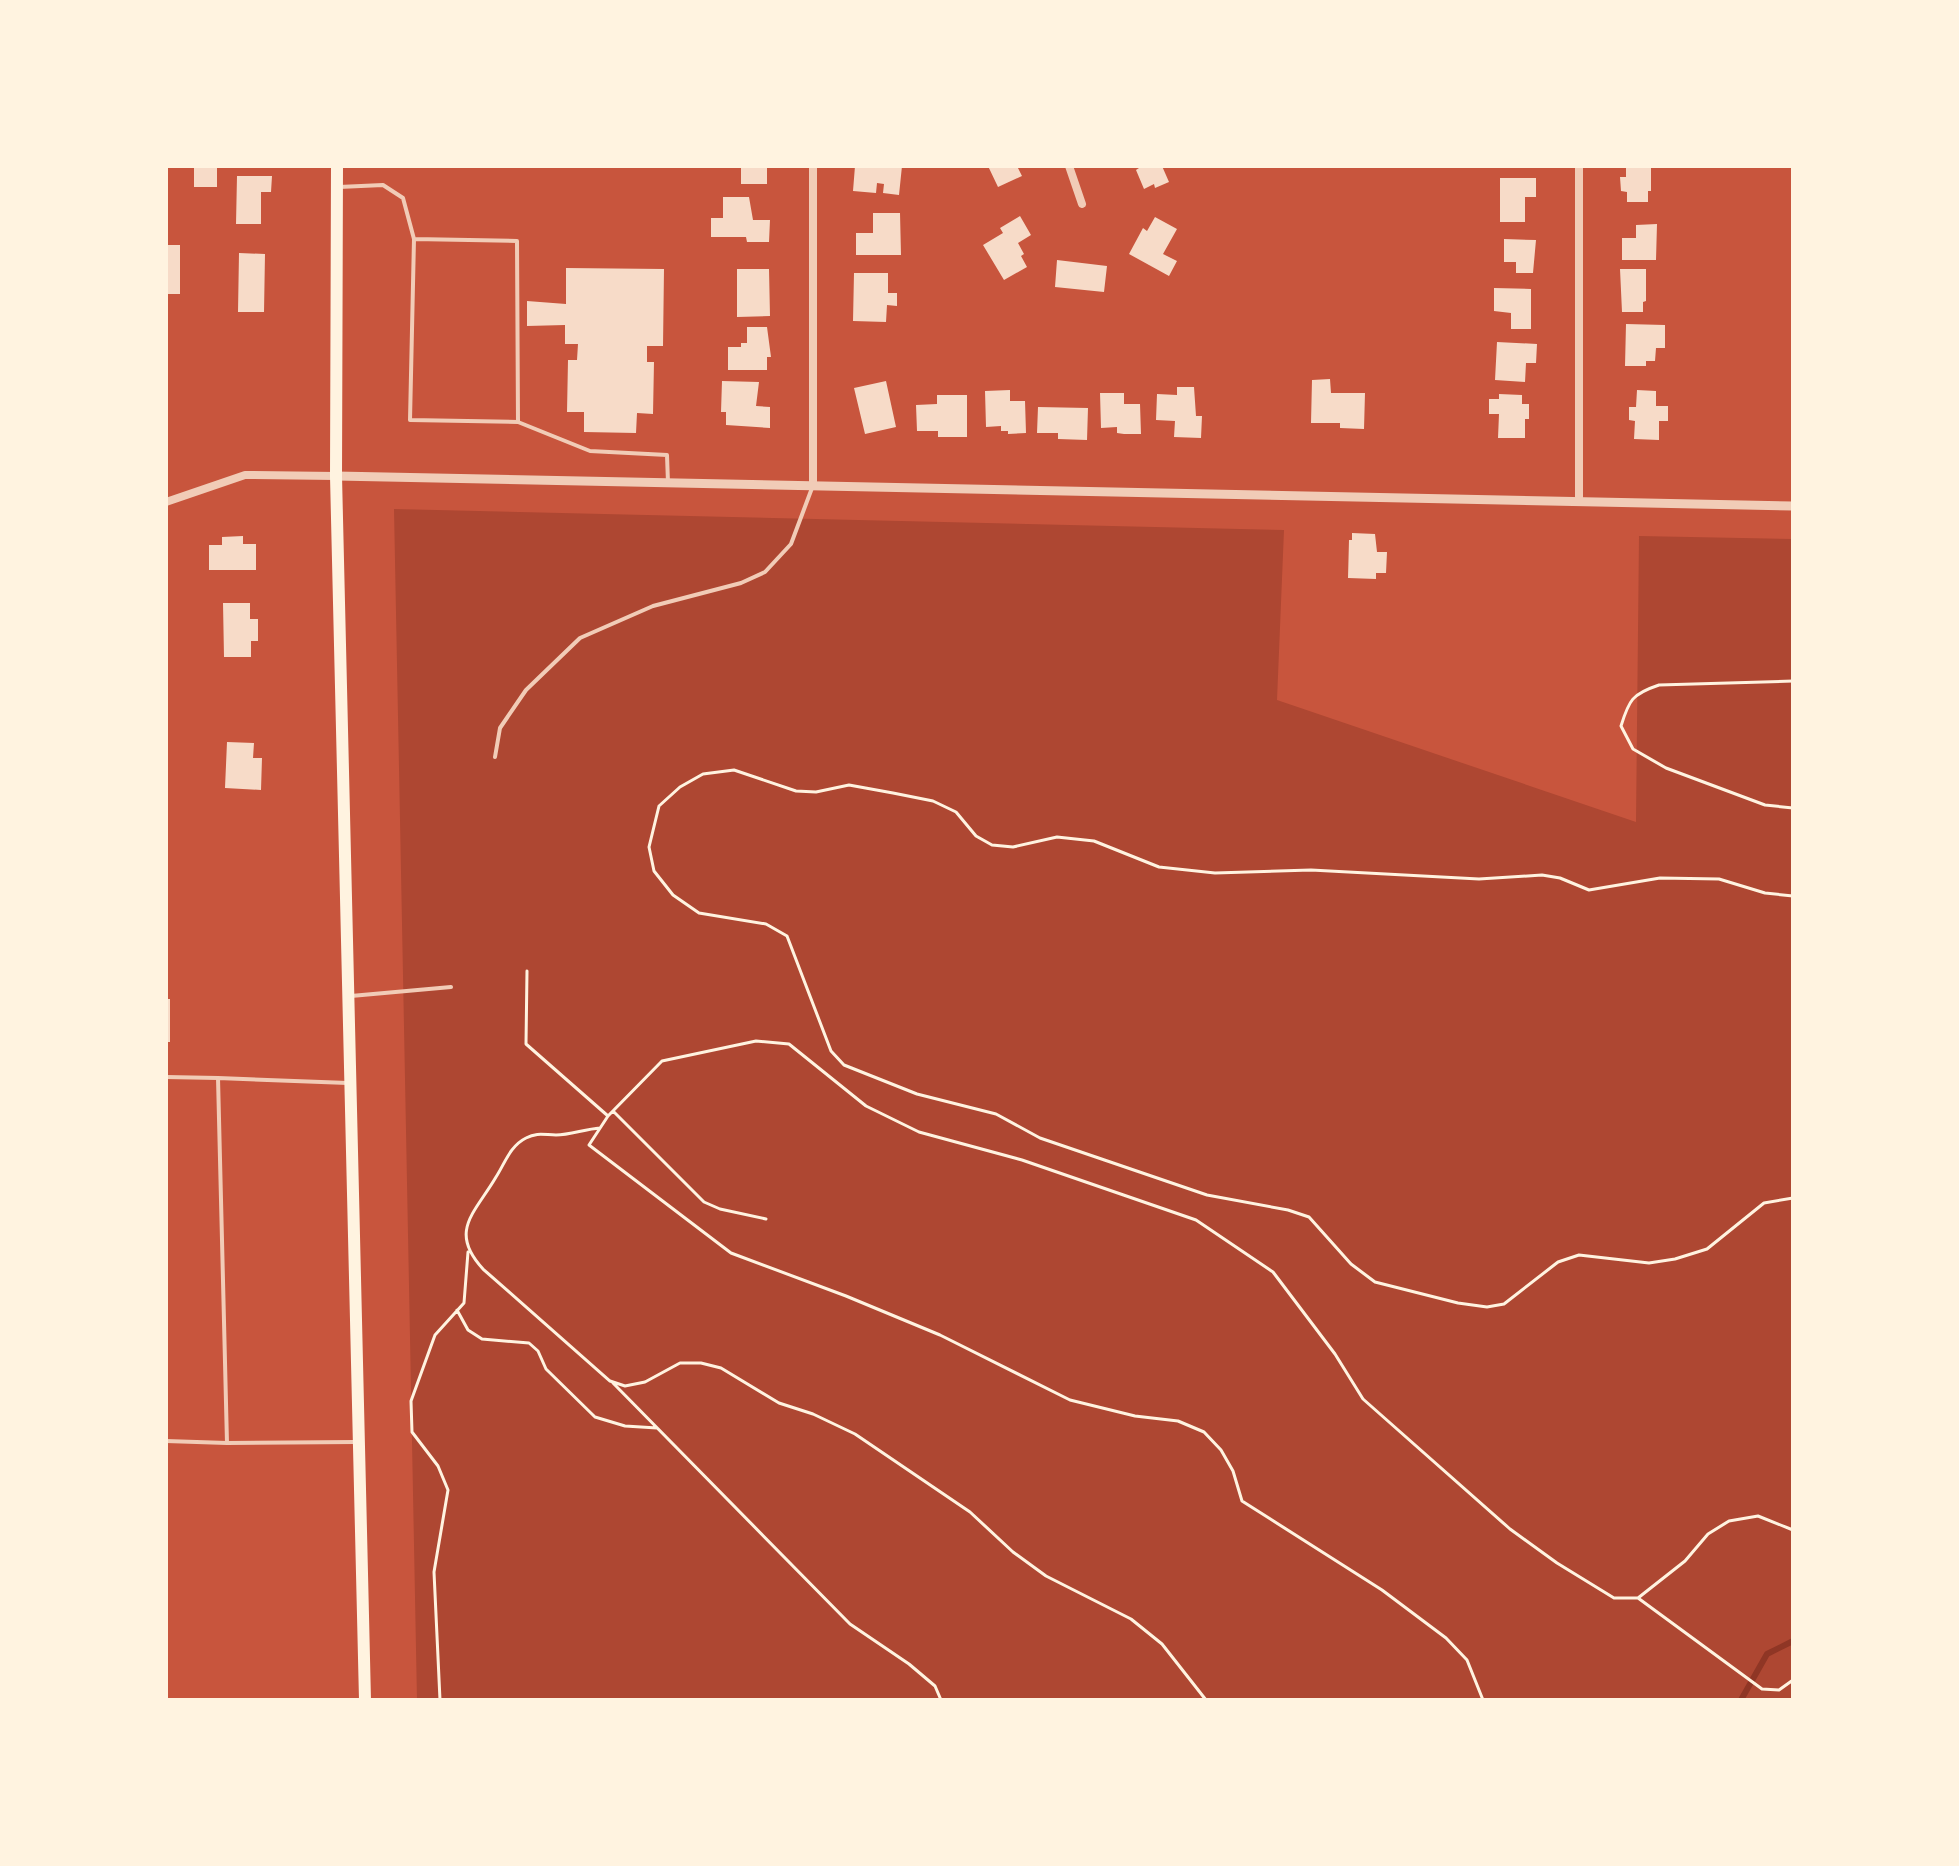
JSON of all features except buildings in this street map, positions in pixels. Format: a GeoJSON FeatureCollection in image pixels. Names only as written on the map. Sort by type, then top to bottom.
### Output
{"type":"FeatureCollection","features":[{"type":"Feature","properties":{"kind":"main road"},"geometry":{"type":"LineString","coordinates":[[337,166],[336,476],[365,1700]]}},
{"type":"Feature","properties":{"kind":"street"},"geometry":{"type":"LineString","coordinates":[[813,166],[813,486]]}},
{"type":"Feature","properties":{"kind":"street"},"geometry":{"type":"LineString","coordinates":[[1069,166],[1082,204]]}},
{"type":"Feature","properties":{"kind":"street"},"geometry":{"type":"LineString","coordinates":[[1579,166],[1579,502]]}},
{"type":"Feature","properties":{"kind":"street"},"geometry":{"type":"LineString","coordinates":[[166,502],[245,475],[1793,506]]}},
{"type":"Feature","properties":{"kind":"lane"},"geometry":{"type":"LineString","coordinates":[[337,187],[383,185],[403,198],[414,239],[410,420],[518,422],[590,451],[667,455],[668,483]]}},
{"type":"Feature","properties":{"kind":"lane"},"geometry":{"type":"LineString","coordinates":[[414,239],[517,241],[518,422]]}},
{"type":"Feature","properties":{"kind":"lane"},"geometry":{"type":"LineString","coordinates":[[495,757],[500,728],[526,690],[580,638],[653,606],[741,583],[765,572],[791,544],[813,486]]}},
{"type":"Feature","properties":{"kind":"lane"},"geometry":{"type":"LineString","coordinates":[[349,997],[451,987]]}},
{"type":"Feature","properties":{"kind":"lane"},"geometry":{"type":"LineString","coordinates":[[166,1077],[351,1083]]}},
{"type":"Feature","properties":{"kind":"lane"},"geometry":{"type":"LineString","coordinates":[[218,1078],[227,1443]]}},
{"type":"Feature","properties":{"kind":"lane"},"geometry":{"type":"LineString","coordinates":[[166,1441],[359,1442]]}},
{"type":"Feature","properties":{"kind":"path"},"geometry":{"type":"LineString","coordinates":[[1793,681],[1659,685],[1642,690],[1628,702],[1621,726],[1633,749],[1666,768],[1765,805],[1793,808]]}},
{"type":"Feature","properties":{"kind":"path"},"geometry":{"type":"LineString","coordinates":[[1793,896],[1765,893],[1719,879],[1660,878],[1589,890],[1560,878],[1542,875],[1479,879],[1311,870],[1215,873],[1159,867],[1094,841],[1057,837],[1013,847],[992,845],[976,836],[956,812],[933,801],[849,785],[816,792],[796,791],[734,770],[703,774],[680,787],[659,806],[649,847],[654,871],[673,895],[699,913],[766,924],[787,936],[831,1051],[844,1065],[917,1094],[996,1114],[1040,1138],[1207,1195],[1288,1210],[1309,1217],[1351,1264],[1375,1282],[1458,1303],[1487,1307],[1504,1304],[1558,1262],[1579,1255],[1649,1263],[1675,1259],[1707,1249],[1764,1203],[1793,1198]]}},
{"type":"Feature","properties":{"kind":"path"},"geometry":{"type":"LineString","coordinates":[[527,971],[526,1044],[608,1116]]}},
{"type":"Feature","properties":{"kind":"path"},"geometry":{"type":"LineString","coordinates":[[1483,1700],[1467,1660],[1446,1638],[1382,1590],[1242,1501],[1233,1471],[1221,1450],[1204,1432],[1178,1421],[1135,1416],[1070,1400],[940,1335],[731,1253],[589,1145],[608,1116],[662,1061],[756,1041],[789,1044],[866,1106],[919,1132],[1022,1160],[1196,1220],[1273,1272],[1335,1354],[1363,1399],[1510,1529],[1614,1598],[1638,1598],[1762,1689],[1779,1690],[1793,1680]]}},
{"type":"Feature","properties":{"kind":"path"},"geometry":{"type":"LineString","coordinates":[[613,1111],[704,1202],[720,1209],[766,1219]]}},
{"type":"Feature","properties":{"kind":"path"},"geometry":{"type":"LineString","coordinates":[[440,1700],[434,1572],[448,1490],[438,1466],[412,1432],[411,1401],[435,1335],[464,1303],[468,1252],[466,1229],[507,1155],[523,1139],[542,1132],[558,1135],[600,1128]]}},
{"type":"Feature","properties":{"kind":"path"},"geometry":{"type":"LineString","coordinates":[[468,1252],[483,1269],[610,1381],[850,1624],[909,1664],[935,1686],[941,1700]]}},
{"type":"Feature","properties":{"kind":"path"},"geometry":{"type":"LineString","coordinates":[[457,1310],[468,1330],[482,1339],[529,1343],[538,1351],[546,1369],[595,1417],[625,1426],[657,1428]]}},
{"type":"Feature","properties":{"kind":"path"},"geometry":{"type":"LineString","coordinates":[[610,1381],[625,1386],[645,1382],[680,1363],[701,1363],[721,1368],[779,1403],[813,1414],[855,1434],[970,1512],[989,1532],[1046,1576],[1131,1619],[1162,1644],[1206,1700]]}},
{"type":"Feature","properties":{"kind":"path"},"geometry":{"type":"LineString","coordinates":[[1638,1598],[1685,1561],[1708,1534],[1729,1521],[1758,1516],[1793,1530]]}},
{"type":"Feature","properties":{"kind":"shaded area"},"geometry":{"type":"Polygon","coordinates":[[[394,509],[1284,530],[1277,700],[1636,822],[1639,536],[1793,539],[1793,1700],[417,1700],[394,509]]]}},
{"type":"Feature","properties":{"kind":"waterway"},"geometry":{"type":"LineString","coordinates":[[1741,1700],[1767,1654],[1793,1641]]}}]}
